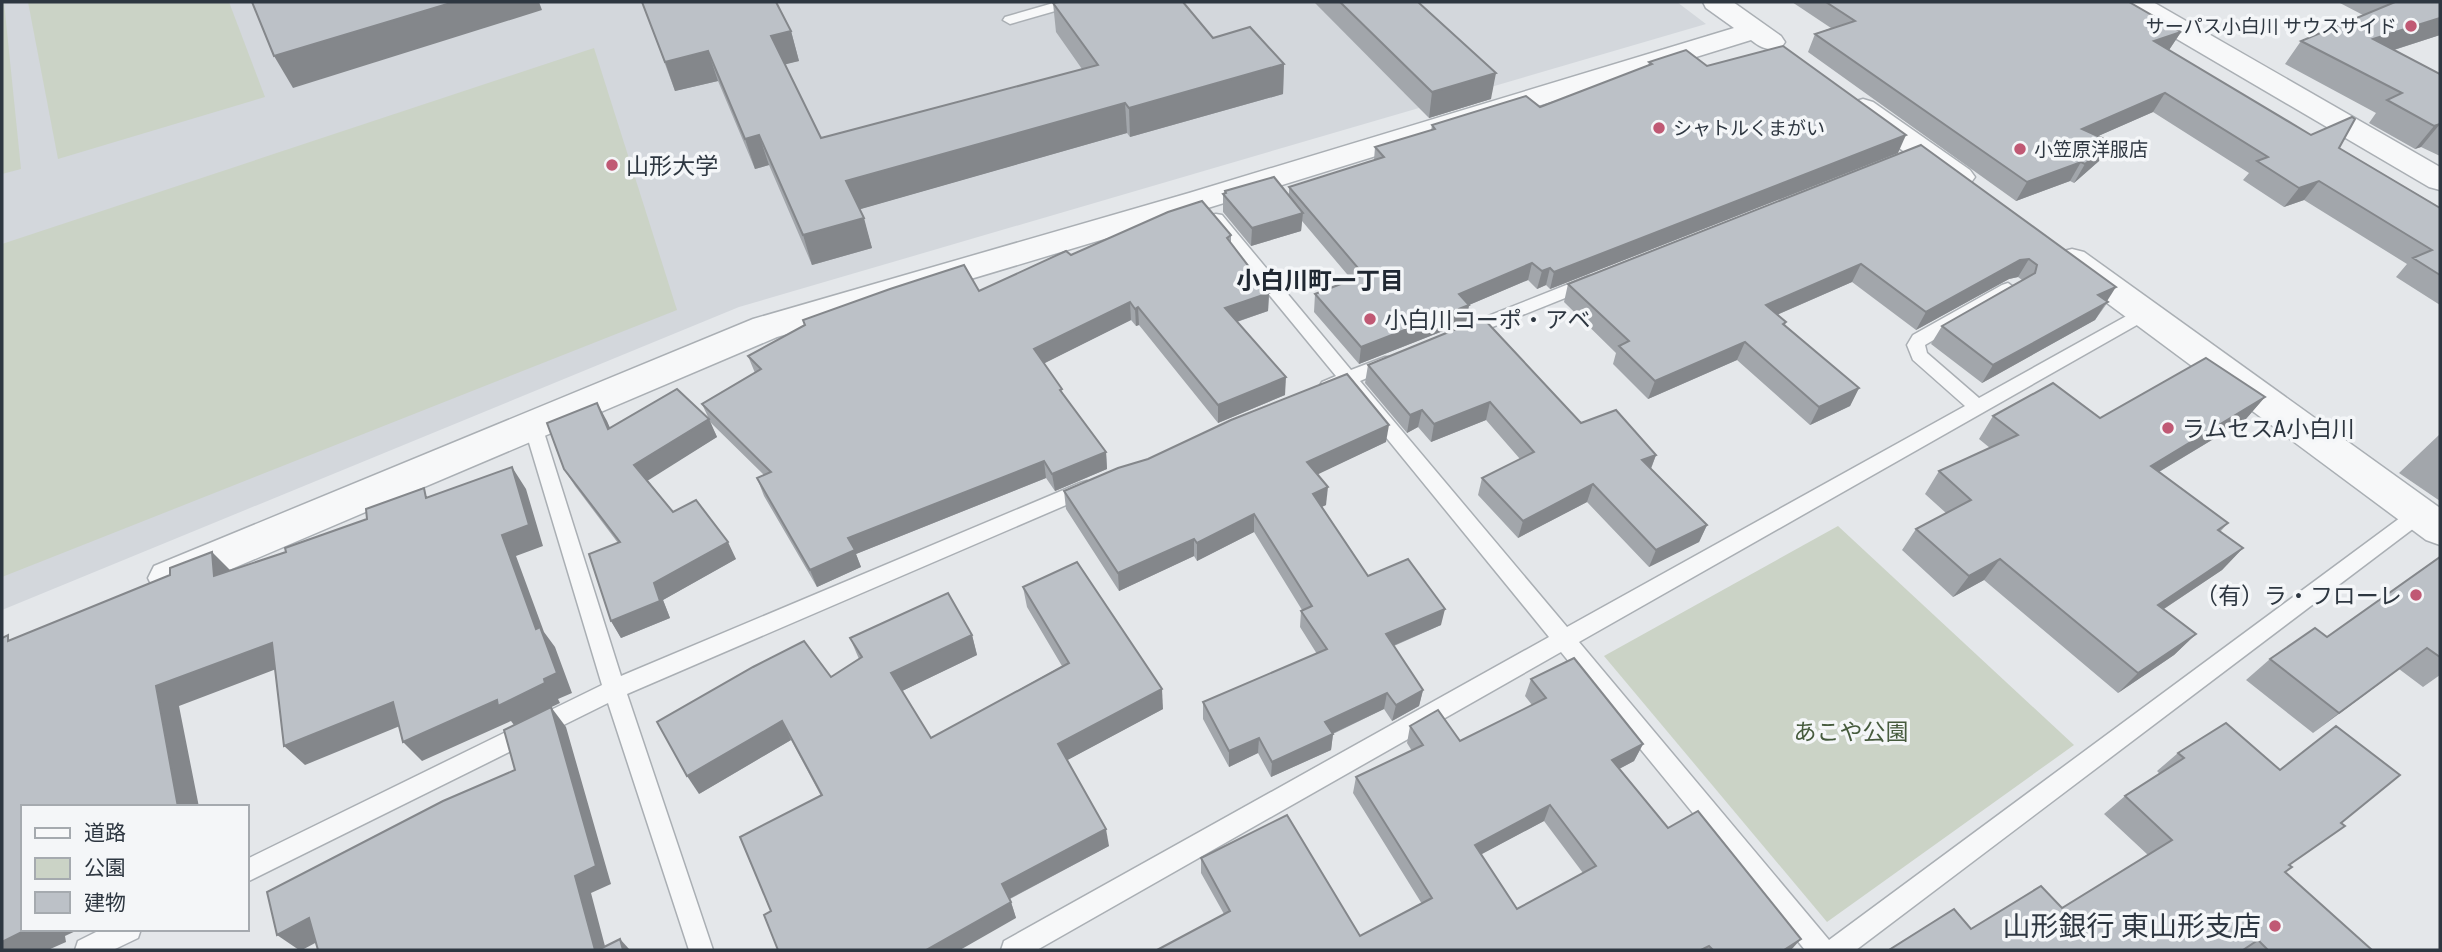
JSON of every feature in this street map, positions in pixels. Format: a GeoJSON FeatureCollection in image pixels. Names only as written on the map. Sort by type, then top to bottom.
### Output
{"type":"FeatureCollection","features":[{"type":"Feature","properties":{"kind":"street"},"geometry":{"type":"LineString","coordinates":[[1716,2],[1799,62]]}},
{"type":"Feature","properties":{"kind":"street"},"geometry":{"type":"LineString","coordinates":[[2134,2],[2440,180]]}},
{"type":"Feature","properties":{"kind":"street"},"geometry":{"type":"LineString","coordinates":[[141,590],[765,328],[1200,200],[1755,30]]}},
{"type":"Feature","properties":{"kind":"street"},"geometry":{"type":"LineString","coordinates":[[1833,86],[1909,156],[1978,191]]}},
{"type":"Feature","properties":{"kind":"street"},"geometry":{"type":"LineString","coordinates":[[2045,240],[2430,522]]}},
{"type":"Feature","properties":{"kind":"lane"},"geometry":{"type":"LineString","coordinates":[[1010,20],[1071,2]]}},
{"type":"Feature","properties":{"kind":"lane"},"geometry":{"type":"LineString","coordinates":[[1200,200],[1821,950]]}},
{"type":"Feature","properties":{"kind":"lane"},"geometry":{"type":"LineString","coordinates":[[1448,338],[1602,277]]}},
{"type":"Feature","properties":{"kind":"lane"},"geometry":{"type":"LineString","coordinates":[[1978,407],[1925,362],[1919,356],[1916,345],[1919,339],[1928,333],[2016,285]]}},
{"type":"Feature","properties":{"kind":"lane"},"geometry":{"type":"LineString","coordinates":[[1013,950],[2146,313]]}},
{"type":"Feature","properties":{"kind":"lane"},"geometry":{"type":"LineString","coordinates":[[1307,395],[1410,354]]}},
{"type":"Feature","properties":{"kind":"lane"},"geometry":{"type":"LineString","coordinates":[[533,426],[614,689],[701,950]]}},
{"type":"Feature","properties":{"kind":"lane"},"geometry":{"type":"LineString","coordinates":[[248,871],[614,689],[1102,482]]}},
{"type":"Feature","properties":{"kind":"lane"},"geometry":{"type":"LineString","coordinates":[[1836,950],[2430,522]]}},
{"type":"Feature","properties":{"kind":"lane"},"geometry":{"type":"LineString","coordinates":[[87,950],[125,931]]}},
{"type":"Feature","properties":{"kind":"shaded area","name":"山形大学"},"geometry":{"type":"Polygon","coordinates":[[[2,2],[1677,2],[1706,24],[739,307],[2,610],[2,2]]]}},
{"type":"Feature","properties":{"kind":"green space"},"geometry":{"type":"Polygon","coordinates":[[[2,2],[21,169],[2,174],[2,2]]]}},
{"type":"Feature","properties":{"kind":"green space"},"geometry":{"type":"Polygon","coordinates":[[[28,2],[229,2],[265,97],[58,159],[28,2]]]}},
{"type":"Feature","properties":{"kind":"green space"},"geometry":{"type":"Polygon","coordinates":[[[594,48],[677,310],[2,577],[2,244],[594,48]]]}},
{"type":"Feature","properties":{"kind":"green space","name":"あこや公園"},"geometry":{"type":"Polygon","coordinates":[[[1838,526],[2074,745],[1827,922],[1604,656],[1838,526]]]}},
{"type":"Feature","properties":{"kind":"building"},"geometry":{"type":"Polygon","coordinates":[[[252,2],[454,2],[274,56],[252,2]]]}},
{"type":"Feature","properties":{"kind":"building"},"geometry":{"type":"Polygon","coordinates":[[[642,2],[776,2],[791,31],[771,36],[821,138],[1098,65],[1053,3],[1059,2],[1183,2],[1213,38],[1250,27],[1284,64],[1129,108],[1125,103],[846,181],[864,218],[803,235],[759,135],[745,139],[708,51],[665,62],[642,2]]]}},
{"type":"Feature","properties":{"kind":"building"},"geometry":{"type":"Polygon","coordinates":[[[1340,2],[1418,2],[1496,73],[1432,92],[1340,2]]]}},
{"type":"Feature","properties":{"kind":"building"},"geometry":{"type":"Polygon","coordinates":[[[1826,2],[2129,2],[2181,32],[2154,41],[2311,135],[2352,117],[2355,119],[2339,148],[2440,208],[2440,275],[2413,258],[2432,250],[2319,181],[2299,188],[2257,161],[2268,157],[2165,93],[2082,129],[2111,142],[2085,164],[2081,162],[2027,182],[1815,34],[1855,21],[1826,2]]]}},
{"type":"Feature","properties":{"kind":"building"},"geometry":{"type":"Polygon","coordinates":[[[2395,2],[2440,2],[2440,18],[2373,39],[2440,74],[2440,124],[2434,126],[2387,100],[2402,93],[2301,41],[2395,2]]]}},
{"type":"Feature","properties":{"kind":"building"},"geometry":{"type":"Polygon","coordinates":[[[1783,46],[1906,135],[1554,272],[1550,268],[1542,271],[1532,263],[1459,294],[1469,305],[1361,347],[1315,294],[1364,275],[1289,187],[1384,157],[1375,147],[1435,129],[1432,125],[1526,96],[1540,107],[1652,64],[1649,62],[1686,50],[1707,66],[1783,46]]]}},
{"type":"Feature","properties":{"kind":"building"},"geometry":{"type":"Polygon","coordinates":[[[1921,145],[2116,287],[2098,295],[2108,302],[1993,365],[1942,326],[2035,273],[2037,265],[2029,259],[2020,260],[1926,312],[1861,264],[1766,305],[1786,322],[1783,324],[1859,388],[1819,407],[1745,342],[1655,381],[1619,346],[1629,341],[1568,284],[1921,145]]]}},
{"type":"Feature","properties":{"kind":"building"},"geometry":{"type":"Polygon","coordinates":[[[1274,177],[1303,213],[1252,228],[1223,194],[1225,191],[1274,177]]]}},
{"type":"Feature","properties":{"kind":"building"},"geometry":{"type":"Polygon","coordinates":[[[1202,201],[1231,235],[1227,238],[1269,293],[1225,308],[1286,377],[1218,405],[1138,307],[1135,309],[1130,302],[1034,349],[1062,389],[1060,390],[1106,452],[1052,474],[1044,461],[848,538],[855,550],[810,570],[757,478],[771,472],[702,404],[761,369],[748,356],[805,325],[803,320],[964,265],[979,291],[1066,251],[1071,255],[1168,212],[1202,201]]]}},
{"type":"Feature","properties":{"kind":"building"},"geometry":{"type":"Polygon","coordinates":[[[1483,318],[1581,423],[1616,410],[1656,455],[1642,460],[1707,525],[1656,550],[1593,484],[1523,521],[1482,478],[1534,452],[1490,402],[1434,424],[1422,410],[1410,415],[1368,365],[1483,318]]]}},
{"type":"Feature","properties":{"kind":"building"},"geometry":{"type":"Polygon","coordinates":[[[2206,358],[2265,397],[2151,466],[2228,523],[2218,530],[2243,548],[2158,605],[2196,634],[2138,673],[2000,559],[1969,576],[1916,529],[1971,500],[1939,471],[2018,435],[1993,416],[2053,383],[2100,418],[2206,358]]]}},
{"type":"Feature","properties":{"kind":"building"},"geometry":{"type":"Polygon","coordinates":[[[1347,374],[1389,425],[1307,462],[1328,487],[1313,494],[1368,576],[1408,559],[1445,609],[1386,634],[1423,690],[1396,705],[1387,693],[1325,722],[1333,734],[1272,762],[1259,738],[1229,751],[1203,702],[1327,649],[1301,611],[1312,606],[1254,514],[1197,543],[1194,539],[1118,573],[1064,491],[1118,468],[1148,459],[1231,420],[1347,374]]]}},
{"type":"Feature","properties":{"kind":"building"},"geometry":{"type":"Polygon","coordinates":[[[677,389],[709,419],[634,465],[673,512],[696,500],[728,542],[654,583],[660,601],[611,621],[589,554],[620,542],[564,469],[547,423],[597,403],[608,429],[677,389]]]}},
{"type":"Feature","properties":{"kind":"building"},"geometry":{"type":"Polygon","coordinates":[[[512,467],[529,525],[502,535],[536,629],[540,627],[557,673],[544,679],[545,683],[498,706],[497,700],[403,742],[393,702],[284,746],[272,643],[156,686],[178,805],[21,805],[21,931],[24,931],[2,942],[2,638],[8,635],[8,641],[170,575],[170,568],[212,552],[214,576],[286,552],[285,548],[367,519],[366,509],[424,488],[426,498],[512,467]]]}},
{"type":"Feature","properties":{"kind":"building"},"geometry":{"type":"Polygon","coordinates":[[[2440,557],[2440,657],[2427,648],[2339,713],[2270,659],[2315,628],[2327,637],[2440,557]]]}},
{"type":"Feature","properties":{"kind":"building"},"geometry":{"type":"Polygon","coordinates":[[[1077,562],[1162,689],[1058,744],[1106,829],[1002,884],[1011,902],[926,950],[778,950],[764,915],[771,911],[740,837],[822,795],[782,721],[687,776],[657,722],[804,641],[831,677],[862,657],[850,638],[948,593],[972,635],[891,673],[931,738],[1069,663],[1023,587],[1077,562]]]}},
{"type":"Feature","properties":{"kind":"building"},"geometry":{"type":"Polygon","coordinates":[[[1574,658],[1643,744],[1612,760],[1668,828],[1698,811],[1801,939],[1784,950],[1713,950],[1709,946],[1701,950],[1157,950],[1230,911],[1201,858],[1287,815],[1360,936],[1432,898],[1356,777],[1423,745],[1410,726],[1438,710],[1460,741],[1546,698],[1531,679],[1574,658]],[[1550,805],[1475,845],[1517,909],[1596,866],[1550,805]]]}},
{"type":"Feature","properties":{"kind":"building"},"geometry":{"type":"Polygon","coordinates":[[[551,707],[596,866],[575,876],[595,950],[318,950],[309,918],[277,935],[267,892],[443,801],[515,770],[504,730],[551,707]]]}},
{"type":"Feature","properties":{"kind":"building"},"geometry":{"type":"Polygon","coordinates":[[[2226,723],[2280,770],[2336,726],[2400,775],[2341,823],[2345,826],[2289,865],[2292,867],[2285,872],[2372,950],[2268,950],[2258,940],[2243,950],[1889,950],[1954,909],[1971,929],[2041,886],[2062,908],[2172,840],[2125,796],[2184,758],[2178,753],[2226,723]]]}},
{"type":"Feature","properties":{"kind":"building"},"geometry":{"type":"Polygon","coordinates":[[[620,939],[623,950],[598,950],[620,939]]]}},
{"type":"Feature","properties":{"kind":"place","name":"サーパス小白川 サウスサイド"},"geometry":{"type":"Point","coordinates":[2411,26]}},
{"type":"Feature","properties":{"kind":"place","name":"シャトルくまがい"},"geometry":{"type":"Point","coordinates":[1659,128]}},
{"type":"Feature","properties":{"kind":"place","name":"小笠原洋服店"},"geometry":{"type":"Point","coordinates":[2020,149]}},
{"type":"Feature","properties":{"kind":"place","name":"山形大学"},"geometry":{"type":"Point","coordinates":[612,165]}},
{"type":"Feature","properties":{"kind":"place","name":"小白川コーポ・アベ"},"geometry":{"type":"Point","coordinates":[1370,319]}},
{"type":"Feature","properties":{"kind":"place","name":"ラムセスA小白川"},"geometry":{"type":"Point","coordinates":[2168,428]}},
{"type":"Feature","properties":{"kind":"place","name":"（有）ラ・フローレ"},"geometry":{"type":"Point","coordinates":[2416,595]}},
{"type":"Feature","properties":{"kind":"place","name":"山形銀行 東山形支店"},"geometry":{"type":"Point","coordinates":[2275,926]}},
{"type":"Feature","properties":{"kind":"district","name":"小白川町一丁目"},"geometry":{"type":"Point","coordinates":[1320,280]}}]}
